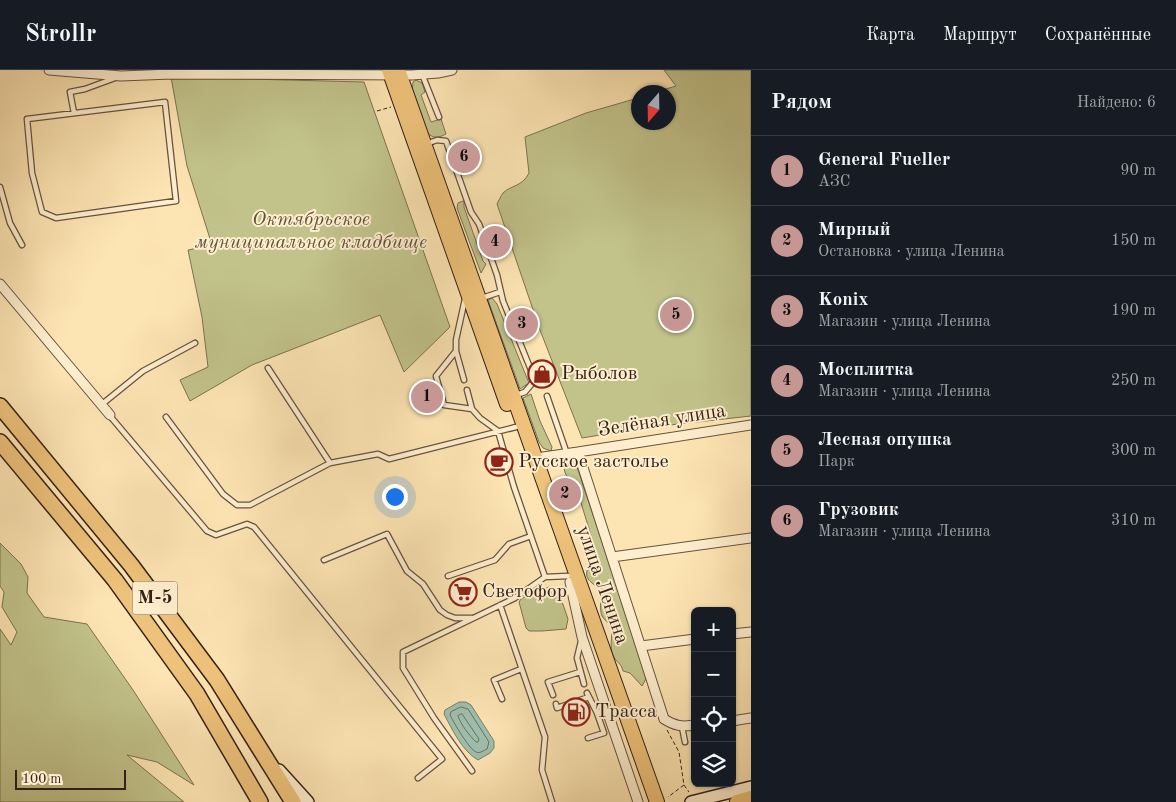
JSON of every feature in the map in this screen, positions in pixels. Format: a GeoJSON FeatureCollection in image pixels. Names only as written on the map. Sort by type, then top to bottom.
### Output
{"type":"FeatureCollection","features":[{"type":"Feature","properties":{"kind":"highway","name":"М-5"},"geometry":{"type":"LineString","coordinates":[[0,406],[131,565],[217,680],[293,802]]}},
{"type":"Feature","properties":{"kind":"highway","name":"М-5"},"geometry":{"type":"LineString","coordinates":[[0,442],[115,580],[197,694],[260,802]]}},
{"type":"Feature","properties":{"kind":"main road","name":"улица Ленина"},"geometry":{"type":"LineString","coordinates":[[394,72],[425,144],[536,458],[662,800]]}},
{"type":"Feature","properties":{"kind":"main road","name":"улица Ленина"},"geometry":{"type":"LineString","coordinates":[[394,72],[467,291],[647,802]]}},
{"type":"Feature","properties":{"kind":"main road"},"geometry":{"type":"LineString","coordinates":[[261,750],[308,802]]}},
{"type":"Feature","properties":{"kind":"main road"},"geometry":{"type":"LineString","coordinates":[[231,752],[254,802]]}},
{"type":"Feature","properties":{"kind":"main road"},"geometry":{"type":"LineString","coordinates":[[691,798],[751,787]]}},
{"type":"Feature","properties":{"kind":"main road"},"geometry":{"type":"LineString","coordinates":[[737,802],[751,798]]}},
{"type":"Feature","properties":{"kind":"street"},"geometry":{"type":"LineString","coordinates":[[49,70],[120,73],[422,72],[452,70]]}},
{"type":"Feature","properties":{"kind":"street"},"geometry":{"type":"LineString","coordinates":[[0,284],[110,415]]}},
{"type":"Feature","properties":{"kind":"street","name":"Зелёная улица"},"geometry":{"type":"LineString","coordinates":[[536,458],[751,425]]}},
{"type":"Feature","properties":{"kind":"street"},"geometry":{"type":"LineString","coordinates":[[578,452],[664,719],[682,727],[691,726]]}},
{"type":"Feature","properties":{"kind":"street"},"geometry":{"type":"LineString","coordinates":[[612,557],[751,538]]}},
{"type":"Feature","properties":{"kind":"street"},"geometry":{"type":"LineString","coordinates":[[569,579],[582,637],[638,802]]}},
{"type":"Feature","properties":{"kind":"street"},"geometry":{"type":"LineString","coordinates":[[736,634],[751,632]]}},
{"type":"Feature","properties":{"kind":"street"},"geometry":{"type":"LineString","coordinates":[[641,646],[691,640]]}},
{"type":"Feature","properties":{"kind":"street"},"geometry":{"type":"LineString","coordinates":[[736,720],[751,718]]}},
{"type":"Feature","properties":{"kind":"lane"},"geometry":{"type":"LineString","coordinates":[[422,72],[439,117]]}},
{"type":"Feature","properties":{"kind":"lane"},"geometry":{"type":"LineString","coordinates":[[74,113],[70,92],[85,89],[120,73]]}},
{"type":"Feature","properties":{"kind":"lane"},"geometry":{"type":"LineString","coordinates":[[164,102],[176,201],[56,218],[42,212],[32,173],[26,119],[74,113],[164,102]]}},
{"type":"Feature","properties":{"kind":"lane"},"geometry":{"type":"LineString","coordinates":[[425,144],[437,140],[446,142],[471,212],[479,224],[497,275],[500,292],[535,380],[525,392],[514,396]]}},
{"type":"Feature","properties":{"kind":"lane"},"geometry":{"type":"LineString","coordinates":[[0,187],[10,223],[22,245]]}},
{"type":"Feature","properties":{"kind":"lane"},"geometry":{"type":"LineString","coordinates":[[464,380],[456,351],[456,340],[467,291]]}},
{"type":"Feature","properties":{"kind":"lane"},"geometry":{"type":"LineString","coordinates":[[480,299],[500,292]]}},
{"type":"Feature","properties":{"kind":"lane"},"geometry":{"type":"LineString","coordinates":[[101,405],[143,371],[195,343]]}},
{"type":"Feature","properties":{"kind":"lane"},"geometry":{"type":"LineString","coordinates":[[456,351],[436,376],[444,405],[472,409]]}},
{"type":"Feature","properties":{"kind":"lane"},"geometry":{"type":"LineString","coordinates":[[268,368],[330,463]]}},
{"type":"Feature","properties":{"kind":"lane"},"geometry":{"type":"LineString","coordinates":[[467,390],[472,409],[480,418],[498,431],[545,577]]}},
{"type":"Feature","properties":{"kind":"lane"},"geometry":{"type":"LineString","coordinates":[[547,396],[567,454]]}},
{"type":"Feature","properties":{"kind":"lane"},"geometry":{"type":"LineString","coordinates":[[110,415],[207,531],[216,536],[247,524],[254,527],[442,759],[418,778]]}},
{"type":"Feature","properties":{"kind":"lane"},"geometry":{"type":"LineString","coordinates":[[166,417],[223,494],[238,505],[250,505],[330,463],[378,454],[389,458],[516,427]]}},
{"type":"Feature","properties":{"kind":"lane"},"geometry":{"type":"LineString","coordinates":[[324,560],[387,534],[407,571],[423,584],[440,610],[456,618],[474,618]]}},
{"type":"Feature","properties":{"kind":"lane"},"geometry":{"type":"LineString","coordinates":[[448,576],[495,560],[509,544],[531,536]]}},
{"type":"Feature","properties":{"kind":"lane"},"geometry":{"type":"LineString","coordinates":[[472,771],[434,718],[402,668],[403,652],[515,598],[545,577],[569,579]]}},
{"type":"Feature","properties":{"kind":"lane"},"geometry":{"type":"LineString","coordinates":[[500,605],[544,737],[542,770],[552,802]]}},
{"type":"Feature","properties":{"kind":"lane"},"geometry":{"type":"LineString","coordinates":[[582,637],[577,658],[584,684]]}},
{"type":"Feature","properties":{"kind":"lane"},"geometry":{"type":"LineString","coordinates":[[502,698],[494,680],[521,669]]}},
{"type":"Feature","properties":{"kind":"lane"},"geometry":{"type":"LineString","coordinates":[[553,695],[548,682],[580,672]]}},
{"type":"Feature","properties":{"kind":"lane"},"geometry":{"type":"LineString","coordinates":[[556,704],[557,708],[588,695],[604,732],[588,738]]}},
{"type":"Feature","properties":{"kind":"lane"},"geometry":{"type":"LineString","coordinates":[[597,713],[606,710]]}},
{"type":"Feature","properties":{"kind":"lane"},"geometry":{"type":"LineString","coordinates":[[682,727],[685,742]]}},
{"type":"Feature","properties":{"kind":"path"},"geometry":{"type":"LineString","coordinates":[[664,719],[662,722],[679,752],[684,785],[691,798]]}},
{"type":"Feature","properties":{"kind":"path"},"geometry":{"type":"LineString","coordinates":[[662,800],[684,785]]}},
{"type":"Feature","properties":{"kind":"green space"},"geometry":{"type":"Polygon","coordinates":[[[664,70],[751,70],[751,416],[643,428],[582,438],[540,330],[497,204],[506,190],[523,181],[529,173],[525,137],[586,113],[631,100],[631,130],[676,130],[675,85],[664,70]]]}},
{"type":"Feature","properties":{"kind":"green space","name":"Октябрьское муниципальное кладбище"},"geometry":{"type":"Polygon","coordinates":[[[171,77],[364,82],[450,327],[404,372],[380,315],[252,365],[190,401],[180,380],[208,367],[202,317],[188,250],[212,245],[187,166],[171,77]]]}},
{"type":"Feature","properties":{"kind":"green space"},"geometry":{"type":"Polygon","coordinates":[[[416,80],[422,83],[425,92],[421,95],[431,122],[441,119],[446,134],[436,137],[431,136],[427,132],[412,92],[413,82],[416,80]]]}},
{"type":"Feature","properties":{"kind":"green space"},"geometry":{"type":"Polygon","coordinates":[[[463,201],[483,261],[486,264],[481,273],[457,208],[458,203],[463,201]]]}},
{"type":"Feature","properties":{"kind":"green space"},"geometry":{"type":"Polygon","coordinates":[[[492,298],[497,304],[529,383],[520,389],[488,300],[492,298]]]}},
{"type":"Feature","properties":{"kind":"green space"},"geometry":{"type":"Polygon","coordinates":[[[531,394],[540,421],[552,447],[551,451],[543,448],[539,442],[523,398],[531,394]]]}},
{"type":"Feature","properties":{"kind":"green space"},"geometry":{"type":"Polygon","coordinates":[[[568,457],[574,458],[647,677],[642,686],[630,673],[623,671],[614,658],[611,649],[611,628],[601,613],[600,592],[587,578],[587,569],[590,563],[597,561],[598,558],[577,490],[568,479],[564,470],[565,461],[568,457]]]}},
{"type":"Feature","properties":{"kind":"green space"},"geometry":{"type":"Polygon","coordinates":[[[0,543],[21,564],[28,577],[27,593],[44,617],[87,624],[133,690],[194,785],[157,762],[127,755],[184,802],[0,802],[0,629],[11,645],[17,632],[2,607],[4,592],[0,586],[0,543]]]}},
{"type":"Feature","properties":{"kind":"green space"},"geometry":{"type":"Polygon","coordinates":[[[549,587],[551,592],[560,596],[568,619],[566,629],[529,631],[526,628],[519,602],[521,599],[549,587]]]}},
{"type":"Feature","properties":{"kind":"water"},"geometry":{"type":"Polygon","coordinates":[[[459,702],[466,702],[471,705],[494,741],[494,748],[490,753],[478,760],[462,745],[444,714],[445,710],[459,702]]]}},
{"type":"Feature","properties":{"kind":"place","name":"Грузовик"},"geometry":{"type":"Point","coordinates":[464,157]}},
{"type":"Feature","properties":{"kind":"place","name":"Мосплитка"},"geometry":{"type":"Point","coordinates":[495,242]}},
{"type":"Feature","properties":{"kind":"place","name":"Лесная опушка"},"geometry":{"type":"Point","coordinates":[676,315]}},
{"type":"Feature","properties":{"kind":"place","name":"Konix"},"geometry":{"type":"Point","coordinates":[522,324]}},
{"type":"Feature","properties":{"kind":"place","name":"Рыболов"},"geometry":{"type":"Point","coordinates":[542,374]}},
{"type":"Feature","properties":{"kind":"place","name":"General Fueller"},"geometry":{"type":"Point","coordinates":[427,397]}},
{"type":"Feature","properties":{"kind":"place","name":"Русское застолье"},"geometry":{"type":"Point","coordinates":[499,462]}},
{"type":"Feature","properties":{"kind":"place","name":"Мирный"},"geometry":{"type":"Point","coordinates":[565,494]}},
{"type":"Feature","properties":{"kind":"place","name":"Светофор"},"geometry":{"type":"Point","coordinates":[463,592]}},
{"type":"Feature","properties":{"kind":"place","name":"Трасса"},"geometry":{"type":"Point","coordinates":[576,712]}}]}
